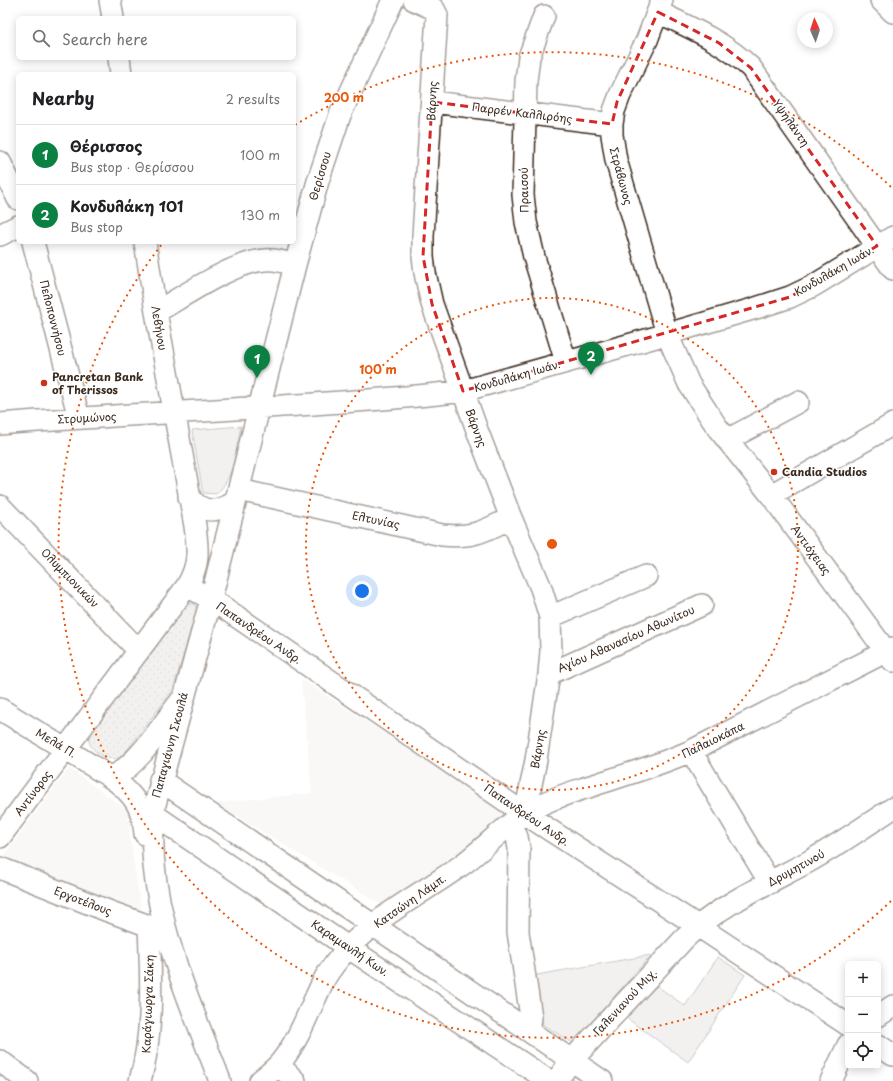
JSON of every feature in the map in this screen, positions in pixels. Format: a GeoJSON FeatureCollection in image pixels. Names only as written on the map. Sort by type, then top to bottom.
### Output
{"type":"FeatureCollection","features":[{"type":"Feature","properties":{"kind":"main road"},"geometry":{"type":"LineString","coordinates":[[112,778],[122,772],[136,758],[182,699]]}},
{"type":"Feature","properties":{"kind":"street"},"geometry":{"type":"LineString","coordinates":[[110,0],[113,16]]}},
{"type":"Feature","properties":{"kind":"street","name":"Θερίσσου"},"geometry":{"type":"LineString","coordinates":[[259,408],[318,181],[340,115],[394,0]]}},
{"type":"Feature","properties":{"kind":"street","name":"Βάρνης"},"geometry":{"type":"LineString","coordinates":[[414,0],[434,9],[437,16],[423,236],[424,262],[428,293],[477,430],[511,518],[541,588],[550,617],[551,651],[549,674],[536,760],[517,820]]}},
{"type":"Feature","properties":{"kind":"street"},"geometry":{"type":"LineString","coordinates":[[881,0],[893,12]]}},
{"type":"Feature","properties":{"kind":"street","name":"Στράβωνος"},"geometry":{"type":"LineString","coordinates":[[660,6],[640,56],[617,102],[612,124],[612,135],[616,160],[667,334]]}},
{"type":"Feature","properties":{"kind":"street","name":"Υψηλάντη"},"geometry":{"type":"LineString","coordinates":[[660,6],[720,43],[739,56],[751,68],[885,241],[893,269]]}},
{"type":"Feature","properties":{"kind":"street","name":"Πραισού"},"geometry":{"type":"LineString","coordinates":[[544,16],[529,57],[526,80],[523,189],[526,222],[534,257],[566,362]]}},
{"type":"Feature","properties":{"kind":"street"},"geometry":{"type":"LineString","coordinates":[[119,60],[121,72]]}},
{"type":"Feature","properties":{"kind":"street","name":"Παρρέν Καλλιρόης"},"geometry":{"type":"LineString","coordinates":[[432,102],[612,124]]}},
{"type":"Feature","properties":{"kind":"street"},"geometry":{"type":"LineString","coordinates":[[0,162],[16,195]]}},
{"type":"Feature","properties":{"kind":"street"},"geometry":{"type":"LineString","coordinates":[[0,235],[16,227]]}},
{"type":"Feature","properties":{"kind":"street","name":"Κονδυλάκη Ιωάν."},"geometry":{"type":"LineString","coordinates":[[175,413],[428,396],[463,391],[667,334],[790,297],[813,286],[885,241]]}},
{"type":"Feature","properties":{"kind":"street","name":"Πελοποννήσου"},"geometry":{"type":"LineString","coordinates":[[34,244],[79,418]]}},
{"type":"Feature","properties":{"kind":"street","name":"Λεβήνου"},"geometry":{"type":"LineString","coordinates":[[146,244],[156,312],[190,497],[198,552],[196,568],[187,586]]}},
{"type":"Feature","properties":{"kind":"street"},"geometry":{"type":"LineString","coordinates":[[156,312],[203,284],[237,268],[263,260],[279,261],[295,265]]}},
{"type":"Feature","properties":{"kind":"street","name":"Αντιόχειας"},"geometry":{"type":"LineString","coordinates":[[667,334],[689,384],[708,415],[891,654]]}},
{"type":"Feature","properties":{"kind":"street"},"geometry":{"type":"LineString","coordinates":[[727,440],[798,402]]}},
{"type":"Feature","properties":{"kind":"street","name":"Παπαγιάννη Σκουλά"},"geometry":{"type":"LineString","coordinates":[[220,1081],[175,960],[158,929],[158,900],[154,875],[152,831],[153,814],[160,780],[210,600],[259,408]]}},
{"type":"Feature","properties":{"kind":"street","name":"Στρυμώνος"},"geometry":{"type":"LineString","coordinates":[[0,424],[175,413]]}},
{"type":"Feature","properties":{"kind":"street"},"geometry":{"type":"LineString","coordinates":[[770,495],[893,424]]}},
{"type":"Feature","properties":{"kind":"street"},"geometry":{"type":"LineString","coordinates":[[190,497],[200,507],[212,510],[223,509],[237,496]]}},
{"type":"Feature","properties":{"kind":"street","name":"Ελτυνίας"},"geometry":{"type":"LineString","coordinates":[[237,496],[442,535],[470,535],[479,533],[511,518]]}},
{"type":"Feature","properties":{"kind":"street","name":"Ολυμπιονικών"},"geometry":{"type":"LineString","coordinates":[[0,506],[139,650]]}},
{"type":"Feature","properties":{"kind":"street"},"geometry":{"type":"LineString","coordinates":[[550,617],[646,576]]}},
{"type":"Feature","properties":{"kind":"street","name":"Παπανδρέου Ανδρ."},"geometry":{"type":"LineString","coordinates":[[187,586],[210,600],[517,820],[698,926],[845,1023]]}},
{"type":"Feature","properties":{"kind":"street","name":"Αντίνορος"},"geometry":{"type":"LineString","coordinates":[[0,837],[187,586]]}},
{"type":"Feature","properties":{"kind":"street","name":"Αγίου Αθανασίου Αθωνίτου"},"geometry":{"type":"LineString","coordinates":[[549,674],[702,605]]}},
{"type":"Feature","properties":{"kind":"street","name":"Παλαιοκάπα"},"geometry":{"type":"LineString","coordinates":[[517,820],[538,806],[562,796],[667,761],[691,751],[833,678],[891,654]]}},
{"type":"Feature","properties":{"kind":"street","name":"Μελά Π."},"geometry":{"type":"LineString","coordinates":[[0,709],[112,778],[129,794],[141,811],[147,854],[154,875]]}},
{"type":"Feature","properties":{"kind":"street"},"geometry":{"type":"LineString","coordinates":[[691,751],[770,883]]}},
{"type":"Feature","properties":{"kind":"street"},"geometry":{"type":"LineString","coordinates":[[160,780],[602,1081]]}},
{"type":"Feature","properties":{"kind":"street","name":"Δρυμητινού"},"geometry":{"type":"LineString","coordinates":[[698,926],[745,895],[770,883],[816,857],[893,808]]}},
{"type":"Feature","properties":{"kind":"street","name":"Καραμανλή Κων."},"geometry":{"type":"LineString","coordinates":[[153,814],[349,948],[549,1081]]}},
{"type":"Feature","properties":{"kind":"street"},"geometry":{"type":"LineString","coordinates":[[517,820],[514,832],[518,842],[518,932],[531,1017],[530,1025],[526,1029]]}},
{"type":"Feature","properties":{"kind":"street","name":"Κατσώνη Λάμπ."},"geometry":{"type":"LineString","coordinates":[[260,1081],[279,1065],[298,1037],[325,978],[349,948],[391,911],[459,867],[486,847],[517,820]]}},
{"type":"Feature","properties":{"kind":"street","name":"Εργοτέλους"},"geometry":{"type":"LineString","coordinates":[[0,868],[158,929]]}},
{"type":"Feature","properties":{"kind":"street","name":"Γαλενιανού Μιχ."},"geometry":{"type":"LineString","coordinates":[[556,1081],[572,1060],[684,939],[698,926]]}},
{"type":"Feature","properties":{"kind":"street","name":"Καράγιωργα Σάκη"},"geometry":{"type":"LineString","coordinates":[[140,1081],[147,1055],[151,973],[158,929]]}},
{"type":"Feature","properties":{"kind":"street"},"geometry":{"type":"LineString","coordinates":[[881,1014],[893,1006]]}},
{"type":"Feature","properties":{"kind":"street"},"geometry":{"type":"LineString","coordinates":[[881,1047],[893,1055]]}},
{"type":"Feature","properties":{"kind":"street"},"geometry":{"type":"LineString","coordinates":[[831,1081],[845,1051]]}},
{"type":"Feature","properties":{"kind":"street"},"geometry":{"type":"LineString","coordinates":[[0,1061],[27,1081]]}},
{"type":"Feature","properties":{"kind":"street"},"geometry":{"type":"LineString","coordinates":[[279,1065],[295,1081]]}},
{"type":"Feature","properties":{"kind":"highlighted area"},"geometry":{"type":"Polygon","coordinates":[[[658,12],[719,43],[751,68],[877,246],[790,297],[463,391],[432,304],[423,256],[432,102],[612,124],[617,102],[658,12]]]}},
{"type":"Feature","properties":{"kind":"shaded area"},"geometry":{"type":"Polygon","coordinates":[[[241,426],[236,454],[227,480],[216,494],[203,493],[192,430],[241,426]]]}},
{"type":"Feature","properties":{"kind":"shaded area"},"geometry":{"type":"Polygon","coordinates":[[[184,603],[194,604],[197,609],[173,690],[120,757],[112,759],[99,754],[90,744],[89,731],[184,603]]]}},
{"type":"Feature","properties":{"kind":"shaded area"},"geometry":{"type":"Polygon","coordinates":[[[301,679],[505,812],[505,819],[382,905],[216,803],[312,793],[301,679]]]}},
{"type":"Feature","properties":{"kind":"shaded area"},"geometry":{"type":"Polygon","coordinates":[[[69,768],[131,813],[127,819],[134,824],[129,831],[141,909],[137,911],[3,857],[69,768]]]}},
{"type":"Feature","properties":{"kind":"shaded area"},"geometry":{"type":"Polygon","coordinates":[[[651,955],[573,1043],[543,1025],[531,976],[651,955]]]}},
{"type":"Feature","properties":{"kind":"shaded area"},"geometry":{"type":"Polygon","coordinates":[[[718,957],[745,975],[688,1062],[625,1017],[657,986],[685,1006],[718,957]]]}},
{"type":"Feature","properties":{"kind":"place","name":"Κονδυλάκη 101"},"geometry":{"type":"Point","coordinates":[591,375]}},
{"type":"Feature","properties":{"kind":"place","name":"Θέρισσος"},"geometry":{"type":"Point","coordinates":[257,378]}},
{"type":"Feature","properties":{"kind":"place","name":"Pancretan Bank of Therissos"},"geometry":{"type":"Point","coordinates":[44,383]}},
{"type":"Feature","properties":{"kind":"place","name":"Candia Studios"},"geometry":{"type":"Point","coordinates":[774,472]}}]}
